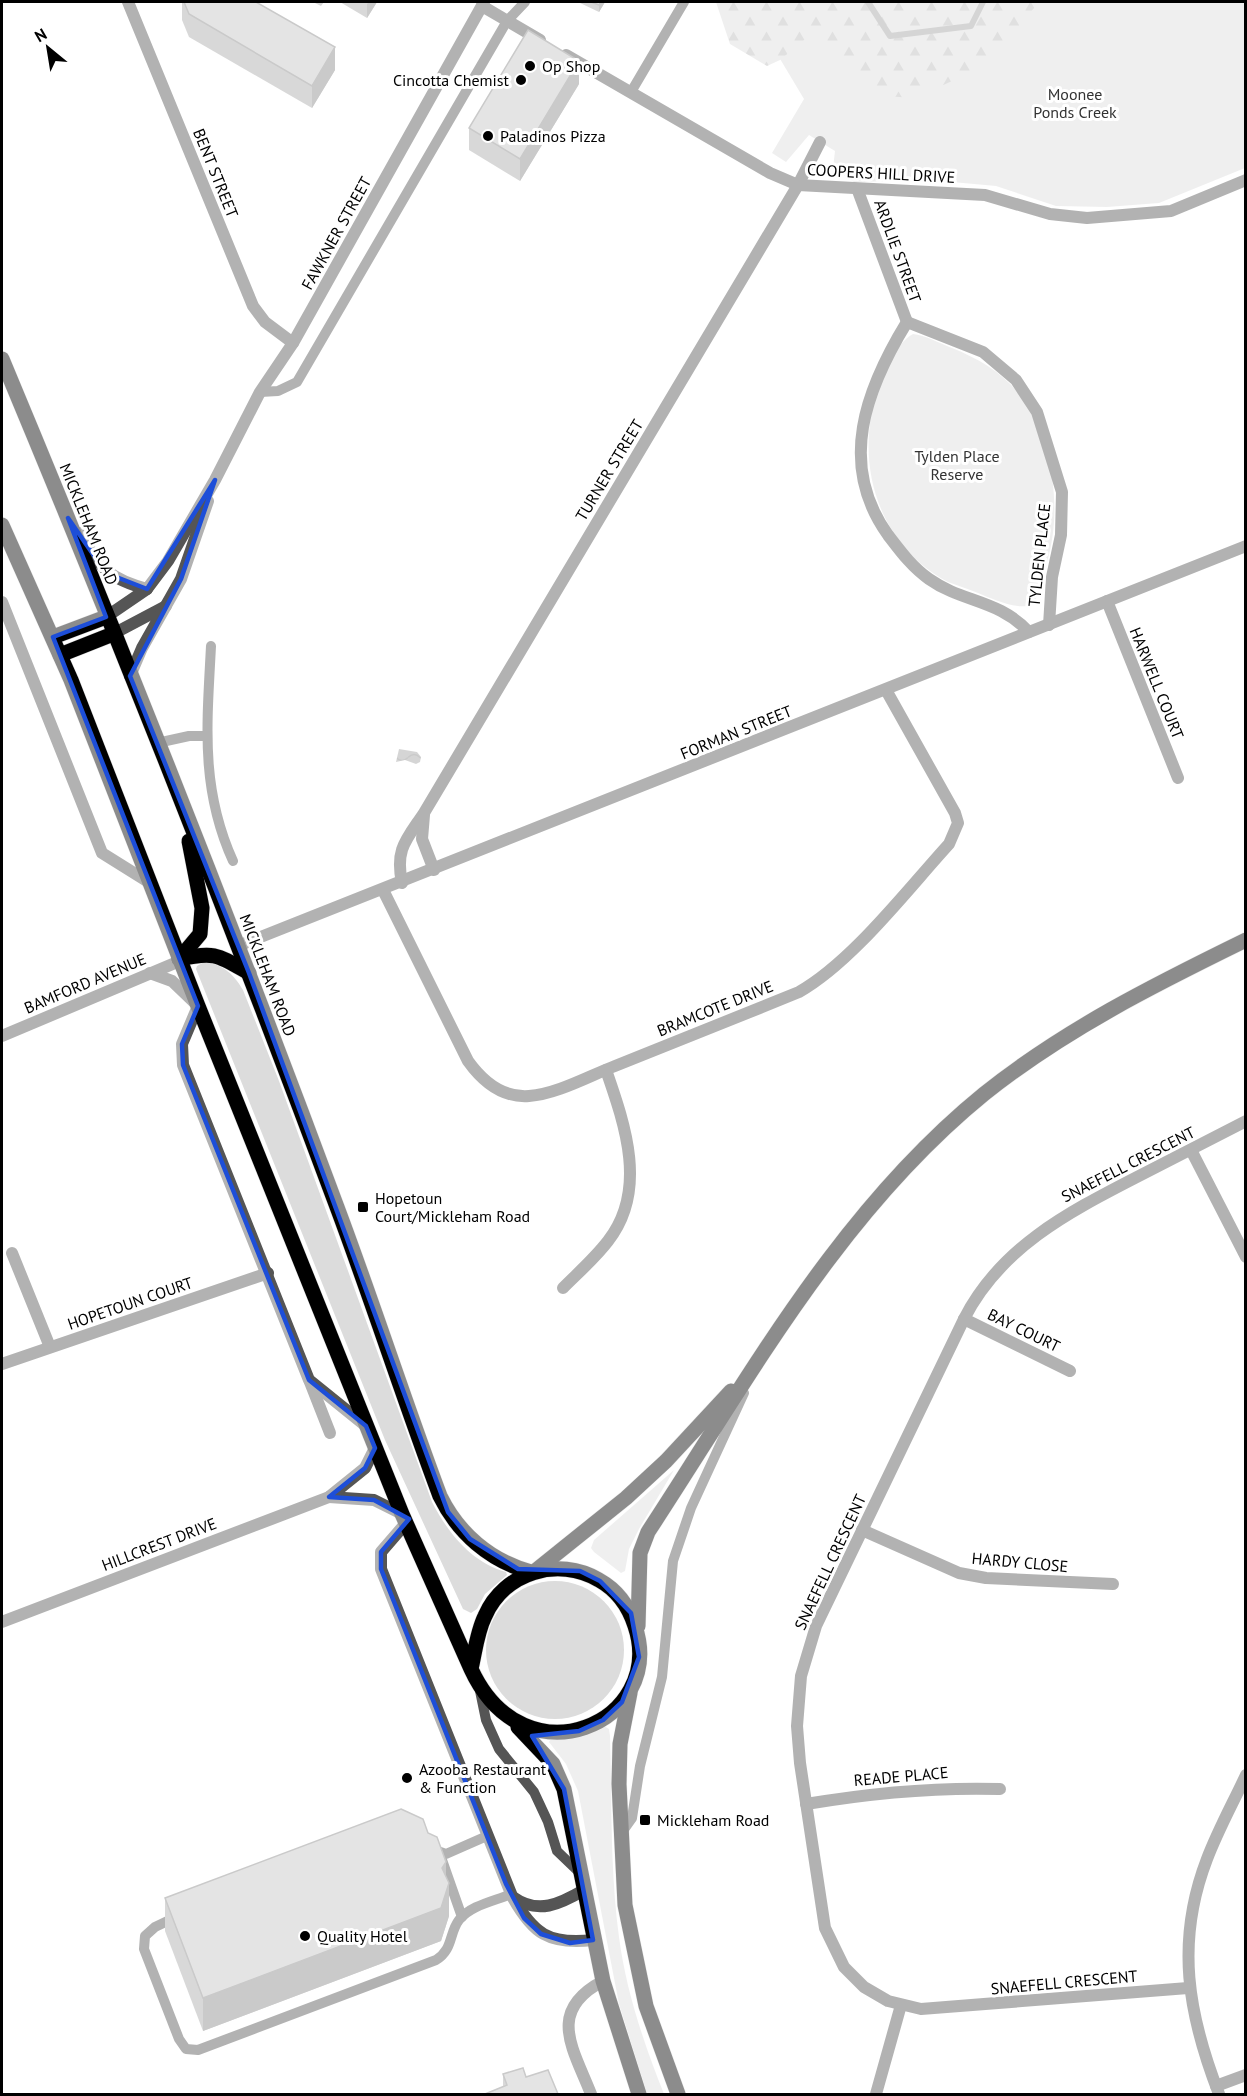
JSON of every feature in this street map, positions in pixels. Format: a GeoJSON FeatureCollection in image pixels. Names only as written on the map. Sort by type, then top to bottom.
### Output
{"type":"FeatureCollection","features":[{"type":"Feature","properties":{"kind":"main road","name":"MICKLEHAM ROAD"},"geometry":{"type":"LineString","coordinates":[[2,359],[68,518],[249,973],[339,1211],[440,1496],[457,1526],[470,1539],[518,1569],[533,1572]]}},
{"type":"Feature","properties":{"kind":"main road"},"geometry":{"type":"LineString","coordinates":[[2,525],[53,637],[179,959],[404,1519],[478,1684],[504,1715],[542,1750],[556,1770],[564,1789],[603,1981],[639,2094]]}},
{"type":"Feature","properties":{"kind":"main road"},"geometry":{"type":"LineString","coordinates":[[53,637],[106,616]]}},
{"type":"Feature","properties":{"kind":"main road"},"geometry":{"type":"LineString","coordinates":[[60,655],[113,634]]}},
{"type":"Feature","properties":{"kind":"main road"},"geometry":{"type":"LineString","coordinates":[[179,959],[200,934],[202,908],[182,806]]}},
{"type":"Feature","properties":{"kind":"main road"},"geometry":{"type":"LineString","coordinates":[[678,2094],[646,2007],[630,1937],[621,1872],[620,1744],[639,1657],[640,1553],[648,1532],[802,1294],[869,1208],[939,1134],[984,1094],[1083,1025],[1141,992],[1245,940]]}},
{"type":"Feature","properties":{"kind":"main road"},"geometry":{"type":"LineString","coordinates":[[179,959],[206,953],[223,957],[249,973]]}},
{"type":"Feature","properties":{"kind":"main road"},"geometry":{"type":"LineString","coordinates":[[471,1669],[484,1617],[494,1599],[511,1583],[533,1572],[604,1518],[666,1461],[757,1363]]}},
{"type":"Feature","properties":{"kind":"main road"},"geometry":{"type":"LineString","coordinates":[[533,1572],[557,1568],[580,1571],[600,1581],[618,1595],[631,1613],[638,1635]]}},
{"type":"Feature","properties":{"kind":"main road"},"geometry":{"type":"LineString","coordinates":[[504,1715],[536,1730],[553,1734],[579,1731],[603,1720],[622,1702],[634,1679]]}},
{"type":"Feature","properties":{"kind":"street","name":"BENT STREET"},"geometry":{"type":"LineString","coordinates":[[128,2],[253,306],[265,322],[293,343]]}},
{"type":"Feature","properties":{"kind":"street","name":"FAWKNER STREET"},"geometry":{"type":"LineString","coordinates":[[106,616],[147,589],[168,561],[215,480],[260,392],[293,343],[483,4]]}},
{"type":"Feature","properties":{"kind":"street","name":"COOPERS HILL DRIVE"},"geometry":{"type":"LineString","coordinates":[[483,4],[507,21],[770,173],[798,185],[858,191],[985,195],[1050,214],[1087,218],[1171,211],[1245,180]]}},
{"type":"Feature","properties":{"kind":"street","name":"TURNER STREET"},"geometry":{"type":"LineString","coordinates":[[402,883],[398,863],[404,842],[424,813],[798,185],[820,142]]}},
{"type":"Feature","properties":{"kind":"street","name":"ARDLIE STREET"},"geometry":{"type":"LineString","coordinates":[[858,191],[907,322]]}},
{"type":"Feature","properties":{"kind":"street","name":"TYLDEN PLACE"},"geometry":{"type":"LineString","coordinates":[[1029,632],[1005,611],[944,587],[906,560],[881,525],[869,499],[862,474],[860,444],[865,411],[882,363],[907,322],[983,352],[1016,380],[1037,412],[1062,492],[1061,535],[1052,577],[1049,625]]}},
{"type":"Feature","properties":{"kind":"street","name":"FAWKNER STREET"},"geometry":{"type":"LineString","coordinates":[[130,676],[142,648],[181,579],[215,480]]}},
{"type":"Feature","properties":{"kind":"street"},"geometry":{"type":"LineString","coordinates":[[68,518],[106,573],[125,583],[147,589]]}},
{"type":"Feature","properties":{"kind":"street","name":"FORMAN STREET"},"geometry":{"type":"LineString","coordinates":[[238,946],[402,883],[1245,546]]}},
{"type":"Feature","properties":{"kind":"street","name":"HARWELL COURT"},"geometry":{"type":"LineString","coordinates":[[1107,601],[1178,778]]}},
{"type":"Feature","properties":{"kind":"street"},"geometry":{"type":"LineString","coordinates":[[2,602],[102,852],[150,883]]}},
{"type":"Feature","properties":{"kind":"street"},"geometry":{"type":"LineString","coordinates":[[113,634],[167,605]]}},
{"type":"Feature","properties":{"kind":"street","name":"BRAMCOTE DRIVE"},"geometry":{"type":"LineString","coordinates":[[382,890],[468,1061],[479,1076],[494,1088],[528,1096],[543,1094],[606,1070],[799,992],[818,981],[845,957],[949,844],[958,823],[955,813],[886,690]]}},
{"type":"Feature","properties":{"kind":"street","name":"TURNER STREET"},"geometry":{"type":"LineString","coordinates":[[424,813],[422,839],[434,870]]}},
{"type":"Feature","properties":{"kind":"street","name":"BAMFORD AVENUE"},"geometry":{"type":"LineString","coordinates":[[2,1036],[179,959]]}},
{"type":"Feature","properties":{"kind":"street"},"geometry":{"type":"LineString","coordinates":[[150,973],[172,981],[198,1006],[182,1044],[183,1065],[330,1433]]}},
{"type":"Feature","properties":{"kind":"street"},"geometry":{"type":"LineString","coordinates":[[563,1288],[609,1241],[628,1207],[630,1162],[606,1070]]}},
{"type":"Feature","properties":{"kind":"street","name":"SNAEFELL CRESCENT"},"geometry":{"type":"LineString","coordinates":[[1188,1988],[940,2008],[901,2005],[879,1996],[853,1977],[829,1940],[821,1911],[797,1726],[801,1676],[816,1626],[973,1301],[999,1269],[1041,1230],[1086,1203],[1245,1121]]}},
{"type":"Feature","properties":{"kind":"street"},"geometry":{"type":"LineString","coordinates":[[1191,1150],[1245,1257]]}},
{"type":"Feature","properties":{"kind":"street"},"geometry":{"type":"LineString","coordinates":[[12,1253],[50,1347]]}},
{"type":"Feature","properties":{"kind":"street","name":"HOPETOUN COURT"},"geometry":{"type":"LineString","coordinates":[[2,1364],[268,1274]]}},
{"type":"Feature","properties":{"kind":"street","name":"BAY COURT"},"geometry":{"type":"LineString","coordinates":[[964,1320],[1070,1371]]}},
{"type":"Feature","properties":{"kind":"street"},"geometry":{"type":"LineString","coordinates":[[309,1380],[366,1426]]}},
{"type":"Feature","properties":{"kind":"street","name":"HILLCREST DRIVE"},"geometry":{"type":"LineString","coordinates":[[2,1622],[329,1497],[365,1468],[375,1448]]}},
{"type":"Feature","properties":{"kind":"street","name":"HILLCREST DRIVE"},"geometry":{"type":"LineString","coordinates":[[329,1497],[374,1500],[404,1519]]}},
{"type":"Feature","properties":{"kind":"street"},"geometry":{"type":"LineString","coordinates":[[404,1519],[381,1552],[381,1569],[512,1895],[524,1918],[541,1934],[570,1943],[593,1940]]}},
{"type":"Feature","properties":{"kind":"street","name":"HARDY CLOSE"},"geometry":{"type":"LineString","coordinates":[[862,1530],[959,1573],[986,1578],[1113,1584]]}},
{"type":"Feature","properties":{"kind":"street"},"geometry":{"type":"LineString","coordinates":[[1245,1775],[1207,1858],[1197,1889],[1191,1917],[1188,1988],[1195,2026],[1217,2090],[1245,2075]]}},
{"type":"Feature","properties":{"kind":"street","name":"READE PLACE"},"geometry":{"type":"LineString","coordinates":[[806,1804],[865,1794],[949,1788],[1000,1789]]}},
{"type":"Feature","properties":{"kind":"street"},"geometry":{"type":"LineString","coordinates":[[512,1895],[522,1903],[539,1908],[561,1903],[584,1890]]}},
{"type":"Feature","properties":{"kind":"street"},"geometry":{"type":"LineString","coordinates":[[591,2094],[567,2034],[567,2022],[570,2011],[585,1991],[603,1981]]}},
{"type":"Feature","properties":{"kind":"street"},"geometry":{"type":"LineString","coordinates":[[876,2094],[901,2005]]}},
{"type":"Feature","properties":{"kind":"lane"},"geometry":{"type":"LineString","coordinates":[[260,392],[278,391],[297,382],[507,21],[525,2]]}},
{"type":"Feature","properties":{"kind":"lane"},"geometry":{"type":"LineString","coordinates":[[631,92],[684,2]]}},
{"type":"Feature","properties":{"kind":"lane"},"geometry":{"type":"LineString","coordinates":[[211,646],[207,735],[209,782],[216,820],[233,861]]}},
{"type":"Feature","properties":{"kind":"lane"},"geometry":{"type":"LineString","coordinates":[[157,743],[189,736],[207,735]]}},
{"type":"Feature","properties":{"kind":"lane"},"geometry":{"type":"LineString","coordinates":[[622,1832],[632,1818],[640,1766],[662,1677],[669,1584],[680,1536],[757,1363]]}},
{"type":"Feature","properties":{"kind":"lane"},"geometry":{"type":"LineString","coordinates":[[478,1684],[486,1720],[499,1749],[534,1792],[557,1851],[581,1874]]}},
{"type":"Feature","properties":{"kind":"lane"},"geometry":{"type":"LineString","coordinates":[[420,1843],[439,1853],[452,1852],[487,1836]]}},
{"type":"Feature","properties":{"kind":"lane"},"geometry":{"type":"LineString","coordinates":[[439,1853],[462,1917]]}},
{"type":"Feature","properties":{"kind":"lane"},"geometry":{"type":"LineString","coordinates":[[191,1911],[155,1927],[145,1936],[144,1949],[179,2039],[186,2049],[198,2050],[436,1960],[448,1949],[457,1922],[462,1917],[473,1909],[512,1895]]}},
{"type":"Feature","properties":{"kind":"highlighted area"},"geometry":{"type":"Polygon","coordinates":[[[215,480],[181,579],[130,676],[249,973],[448,1512],[470,1539],[518,1569],[580,1571],[600,1581],[631,1613],[639,1657],[622,1702],[603,1720],[579,1731],[532,1736],[564,1789],[593,1940],[570,1943],[541,1934],[524,1918],[506,1884],[381,1569],[381,1552],[409,1519],[374,1500],[329,1497],[365,1468],[375,1448],[366,1426],[309,1380],[183,1065],[182,1044],[198,1006],[53,637],[106,617],[68,518],[106,573],[147,589],[215,480]]]}},
{"type":"Feature","properties":{"kind":"green space"},"geometry":{"type":"Polygon","coordinates":[[[716,2],[1039,2],[987,65],[915,98],[883,96],[815,31],[780,60],[767,66],[730,44],[716,2]]]}},
{"type":"Feature","properties":{"kind":"green space","name":"Moonee Ponds Creek"},"geometry":{"type":"Polygon","coordinates":[[[746,2],[1245,2],[1245,168],[1159,203],[1107,207],[1056,206],[996,186],[930,180],[854,182],[833,168],[835,151],[809,135],[786,162],[772,153],[804,99],[746,2]]]}},
{"type":"Feature","properties":{"kind":"green space","name":"Tylden Place Reserve"},"geometry":{"type":"Polygon","coordinates":[[[913,334],[961,352],[997,372],[1019,394],[1040,432],[1052,475],[1054,520],[1052,541],[1041,584],[1032,605],[1019,606],[997,601],[948,582],[924,566],[904,547],[889,525],[878,500],[871,474],[869,447],[871,419],[877,392],[886,368],[895,352],[913,334]]]}},
{"type":"Feature","properties":{"kind":"green space"},"geometry":{"type":"Polygon","coordinates":[[[206,961],[228,971],[243,990],[279,1081],[432,1502],[445,1525],[471,1554],[506,1572],[507,1575],[485,1594],[477,1609],[471,1613],[463,1609],[385,1440],[196,969],[206,961]]]}},
{"type":"Feature","properties":{"kind":"green space"},"geometry":{"type":"Polygon","coordinates":[[[674,1470],[639,1529],[629,1549],[625,1571],[621,1573],[594,1552],[591,1548],[594,1540],[674,1470]]]}},
{"type":"Feature","properties":{"kind":"green space"},"geometry":{"type":"Polygon","coordinates":[[[555,1581],[582,1586],[594,1592],[604,1601],[613,1611],[619,1623],[624,1650],[619,1677],[613,1689],[604,1699],[594,1708],[582,1714],[555,1719],[528,1714],[516,1708],[506,1699],[497,1689],[491,1677],[486,1650],[491,1623],[497,1611],[506,1601],[516,1592],[528,1586],[555,1581]]]}},
{"type":"Feature","properties":{"kind":"green space"},"geometry":{"type":"Polygon","coordinates":[[[604,1726],[609,1729],[610,1736],[614,1887],[622,1957],[637,2017],[664,2094],[647,2094],[619,2004],[578,1791],[566,1764],[549,1742],[551,1739],[579,1737],[604,1726]]]}},
{"type":"Feature","properties":{"kind":"water"},"geometry":{"type":"Polygon","coordinates":[[[399,749],[417,752],[421,757],[420,762],[416,764],[405,760],[396,762],[399,749]]]}},
{"type":"Feature","properties":{"kind":"building"},"geometry":{"type":"Polygon","coordinates":[[[184,2],[256,2],[335,47],[312,86],[189,14],[184,2]]]}},
{"type":"Feature","properties":{"kind":"building"},"geometry":{"type":"Polygon","coordinates":[[[528,30],[579,61],[520,159],[469,128],[528,30]]]}},
{"type":"Feature","properties":{"kind":"building","name":"Quality Hotel"},"geometry":{"type":"Polygon","coordinates":[[[401,1809],[423,1819],[428,1833],[437,1837],[446,1862],[442,1868],[449,1883],[441,1908],[203,1998],[165,1898],[401,1809]]]}},
{"type":"Feature","properties":{"kind":"building"},"geometry":{"type":"Polygon","coordinates":[[[523,2068],[526,2077],[548,2070],[558,2094],[485,2094],[507,2085],[503,2074],[523,2068]]]}},
{"type":"Feature","properties":{"kind":"waterway","name":"Moonee Ponds Creek"},"geometry":{"type":"LineString","coordinates":[[868,2],[890,36],[971,26],[983,2]]}},
{"type":"Feature","properties":{"kind":"place","name":"Op Shop"},"geometry":{"type":"Point","coordinates":[530,66]}},
{"type":"Feature","properties":{"kind":"place","name":"Cincotta Chemist"},"geometry":{"type":"Point","coordinates":[521,80]}},
{"type":"Feature","properties":{"kind":"place","name":"Paladinos Pizza"},"geometry":{"type":"Point","coordinates":[488,136]}},
{"type":"Feature","properties":{"kind":"place","name":"Hopetoun Court/Mickleham Road"},"geometry":{"type":"Point","coordinates":[363,1207]}},
{"type":"Feature","properties":{"kind":"place","name":"Azooba Restaurant & Function"},"geometry":{"type":"Point","coordinates":[407,1778]}},
{"type":"Feature","properties":{"kind":"place","name":"Mickleham Road"},"geometry":{"type":"Point","coordinates":[645,1820]}},
{"type":"Feature","properties":{"kind":"place","name":"Quality Hotel"},"geometry":{"type":"Point","coordinates":[305,1936]}}]}
